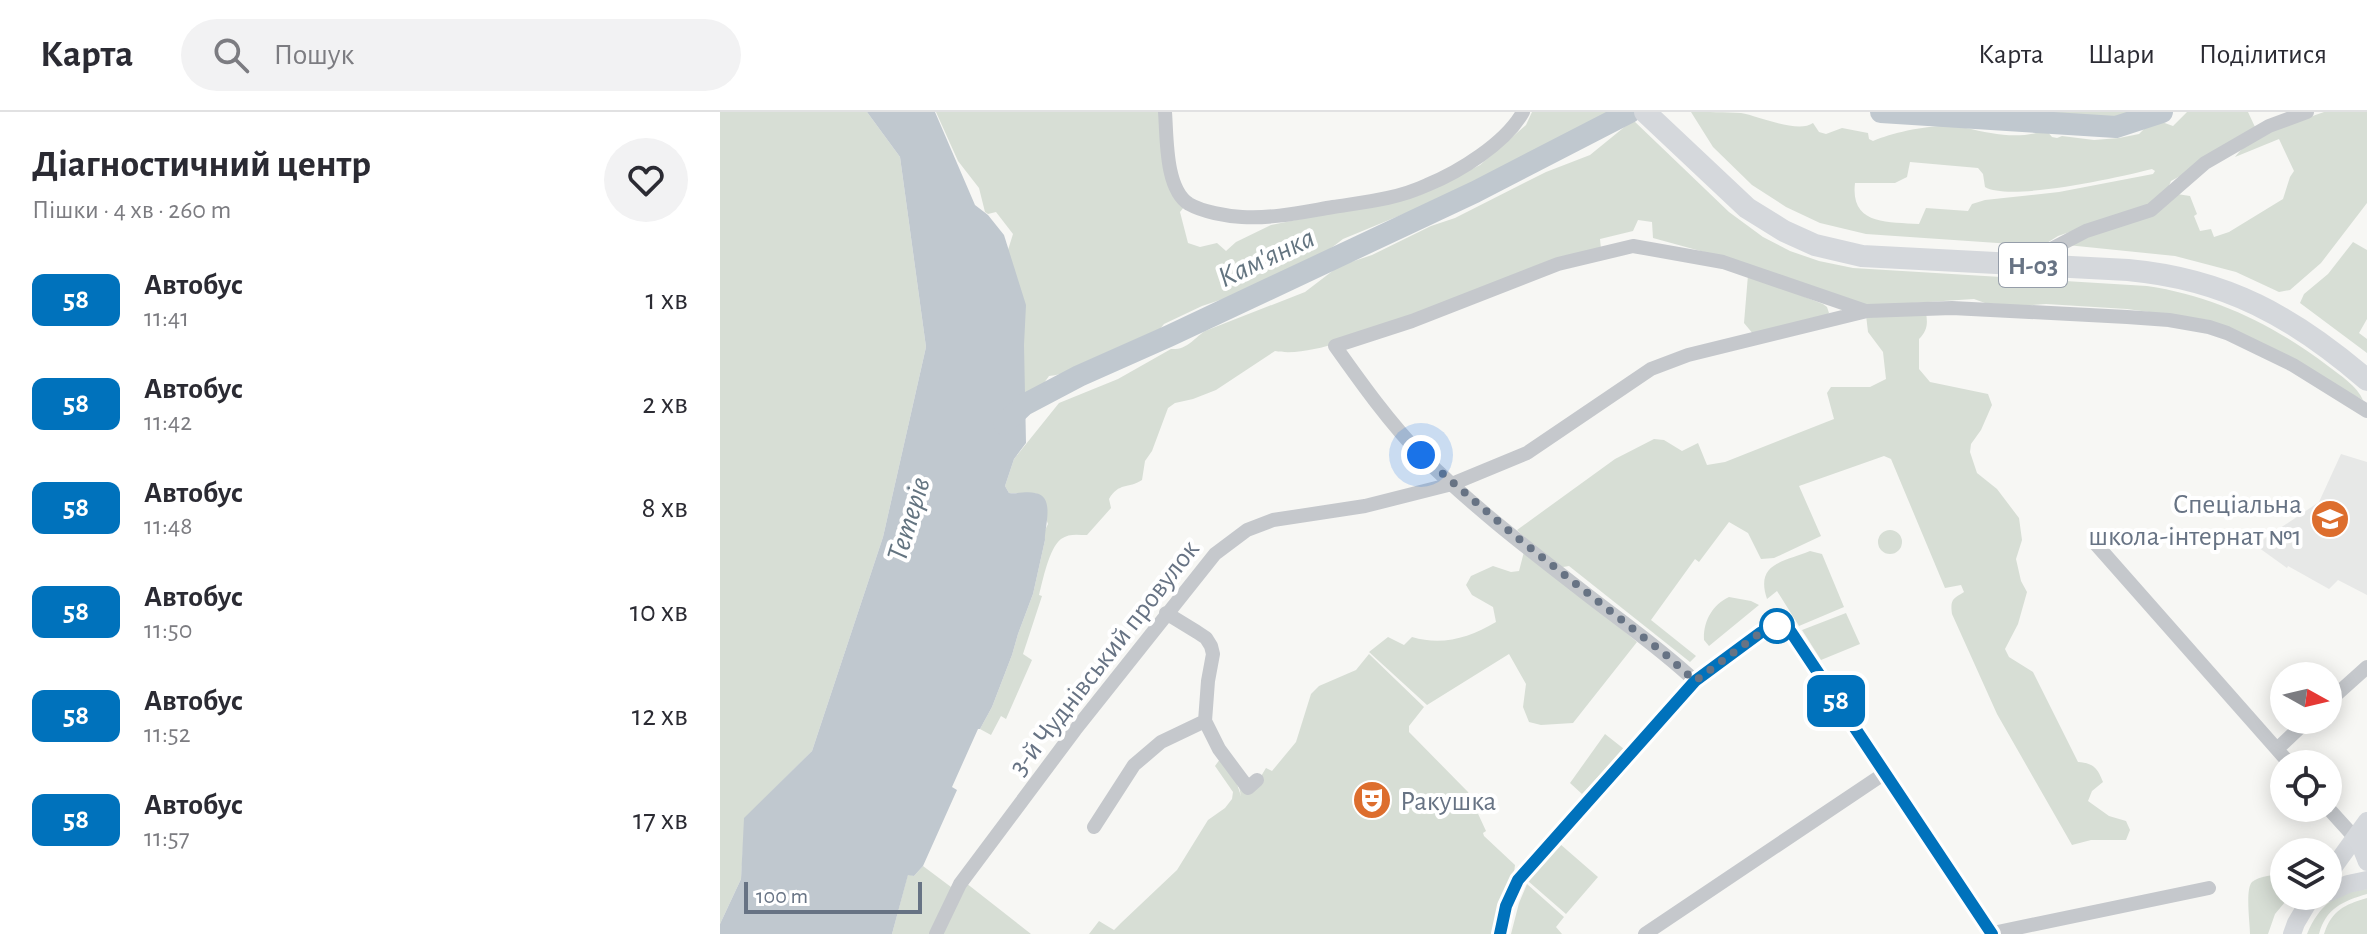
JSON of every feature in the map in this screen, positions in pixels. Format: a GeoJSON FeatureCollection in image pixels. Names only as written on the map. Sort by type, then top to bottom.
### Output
{"type":"FeatureCollection","features":[{"type":"Feature","properties":{"kind":"main road","name":"Н-03"},"geometry":{"type":"LineString","coordinates":[[1645,112],[1752,201],[1822,238],[1884,248],[2152,263],[2193,271],[2261,295],[2298,316],[2367,370]]}},
{"type":"Feature","properties":{"kind":"main road","name":"Н-03"},"geometry":{"type":"LineString","coordinates":[[1659,112],[1747,208],[1784,231],[1815,245],[1862,256],[2128,270],[2191,280],[2237,295],[2279,314],[2367,380]]}},
{"type":"Feature","properties":{"kind":"street"},"geometry":{"type":"LineString","coordinates":[[1165,112],[1171,172],[1178,191],[1188,203],[1227,216],[1244,218],[1396,196],[1429,185],[1477,157],[1503,136],[1523,112]]}},
{"type":"Feature","properties":{"kind":"street"},"geometry":{"type":"LineString","coordinates":[[2038,256],[2086,231],[2151,210],[2205,163],[2269,126],[2307,112]]}},
{"type":"Feature","properties":{"kind":"street"},"geometry":{"type":"LineString","coordinates":[[1695,681],[1452,484],[1421,455],[1375,402],[1335,346],[1412,321],[1558,264],[1633,246],[1723,262],[1867,311]]}},
{"type":"Feature","properties":{"kind":"street","name":"3-й Чуднівський провулок"},"geometry":{"type":"LineString","coordinates":[[936,934],[960,884],[1075,730],[1215,554],[1253,527],[1273,520],[1365,506],[1452,484],[1527,453],[1651,369],[1688,355],[1867,311],[1952,308],[2127,317],[2209,327],[2227,333],[2283,360],[2367,411]]}},
{"type":"Feature","properties":{"kind":"street"},"geometry":{"type":"LineString","coordinates":[[2094,542],[2277,749],[2293,734]]}},
{"type":"Feature","properties":{"kind":"street"},"geometry":{"type":"LineString","coordinates":[[1166,613],[1206,638],[1211,646],[1213,654],[1205,721],[1219,749],[1248,788],[1257,780]]}},
{"type":"Feature","properties":{"kind":"street"},"geometry":{"type":"LineString","coordinates":[[1500,934],[1506,906],[1518,880],[1695,681],[1760,633],[1777,626],[1787,628],[1991,934],[2209,888]]}},
{"type":"Feature","properties":{"kind":"street"},"geometry":{"type":"LineString","coordinates":[[2342,689],[2367,667]]}},
{"type":"Feature","properties":{"kind":"street"},"geometry":{"type":"LineString","coordinates":[[1094,827],[1134,765],[1161,742],[1205,721]]}},
{"type":"Feature","properties":{"kind":"street"},"geometry":{"type":"LineString","coordinates":[[1645,934],[1885,773]]}},
{"type":"Feature","properties":{"kind":"street"},"geometry":{"type":"LineString","coordinates":[[2342,817],[2362,830]]}},
{"type":"Feature","properties":{"kind":"street"},"geometry":{"type":"LineString","coordinates":[[2362,830],[2361,847],[2367,862]]}},
{"type":"Feature","properties":{"kind":"street"},"geometry":{"type":"LineString","coordinates":[[2342,856],[2362,830]]}},
{"type":"Feature","properties":{"kind":"street"},"geometry":{"type":"LineString","coordinates":[[2342,887],[2367,880]]}},
{"type":"Feature","properties":{"kind":"street"},"geometry":{"type":"LineString","coordinates":[[2294,928],[2304,910]]}},
{"type":"Feature","properties":{"kind":"street"},"geometry":{"type":"LineString","coordinates":[[2294,928],[2311,910]]}},
{"type":"Feature","properties":{"kind":"shaded area"},"geometry":{"type":"Polygon","coordinates":[[[720,112],[867,112],[900,157],[926,347],[883,537],[812,751],[745,818],[741,879],[720,924],[720,112]]]}},
{"type":"Feature","properties":{"kind":"shaded area"},"geometry":{"type":"Polygon","coordinates":[[[936,112],[1161,112],[1184,207],[1180,212],[1188,243],[1200,247],[1217,243],[1226,251],[1236,242],[1271,225],[1420,195],[1480,165],[1526,125],[1532,112],[1611,112],[1600,121],[1565,134],[1554,147],[1536,152],[1519,169],[1496,173],[1474,189],[1435,201],[1343,239],[1318,258],[1274,282],[1202,306],[1164,324],[1155,335],[1138,340],[1108,359],[1049,376],[1019,402],[1008,250],[1013,234],[996,212],[985,212],[979,188],[958,161],[936,112]]]}},
{"type":"Feature","properties":{"kind":"shaded area"},"geometry":{"type":"Polygon","coordinates":[[[1691,112],[1741,113],[1798,126],[1813,123],[1819,132],[1826,134],[1842,128],[1868,133],[1873,141],[1906,131],[1944,126],[2006,135],[2026,135],[2046,130],[2057,138],[2119,138],[2139,134],[2145,128],[2162,122],[2173,126],[2187,112],[2248,112],[2255,127],[2171,181],[2152,204],[2058,236],[2042,246],[1866,234],[1820,223],[1786,207],[1752,185],[1713,147],[1691,112]],[[1910,162],[1907,177],[1895,183],[1855,183],[1855,197],[1858,207],[1873,218],[1919,224],[1926,208],[1968,211],[1972,204],[1985,200],[2059,192],[2153,174],[2155,171],[2152,169],[2066,187],[2017,192],[1985,187],[1983,174],[1978,168],[1910,162]]]}},
{"type":"Feature","properties":{"kind":"shaded area"},"geometry":{"type":"Polygon","coordinates":[[[2052,112],[2153,112],[2123,122],[2107,123],[2092,118],[2066,118],[2052,112]]]}},
{"type":"Feature","properties":{"kind":"shaded area"},"geometry":{"type":"Polygon","coordinates":[[[2324,112],[2367,112],[2367,203],[2321,263],[2290,290],[2279,292],[2236,272],[2175,256],[2067,245],[2177,194],[2190,196],[2200,231],[2211,229],[2214,237],[2229,232],[2283,199],[2294,171],[2279,139],[2235,157],[2264,135],[2324,112]]]}},
{"type":"Feature","properties":{"kind":"shaded area"},"geometry":{"type":"Polygon","coordinates":[[[1633,120],[1729,212],[1763,237],[1790,251],[1853,268],[2147,286],[2196,297],[2243,314],[2308,351],[2343,377],[2363,400],[2208,320],[2127,309],[2046,304],[2021,306],[1974,299],[1850,304],[1726,258],[1653,238],[1652,222],[1638,220],[1633,231],[1600,239],[1601,249],[1339,343],[1299,352],[1275,351],[1216,390],[1168,408],[1152,451],[1145,461],[1142,480],[1113,494],[1109,499],[1111,508],[1087,535],[1064,537],[1053,549],[1023,654],[1032,660],[1006,719],[1001,716],[991,735],[980,729],[992,707],[1033,594],[1048,524],[1036,493],[1009,493],[1005,486],[1014,459],[1059,403],[1118,379],[1171,349],[1185,346],[1205,331],[1305,292],[1339,266],[1372,255],[1546,172],[1590,155],[1633,120]]]}},
{"type":"Feature","properties":{"kind":"shaded area"},"geometry":{"type":"Polygon","coordinates":[[[2353,242],[2367,250],[2367,319],[2359,333],[2367,339],[2367,353],[2300,303],[2304,294],[2328,274],[2353,242]]]}},
{"type":"Feature","properties":{"kind":"shaded area"},"geometry":{"type":"Polygon","coordinates":[[[1748,275],[1823,304],[1829,313],[1754,335],[1744,323],[1748,275]]]}},
{"type":"Feature","properties":{"kind":"shaded area"},"geometry":{"type":"Polygon","coordinates":[[[1926,313],[1926,327],[1919,339],[1919,369],[1930,382],[1988,394],[1992,405],[1971,444],[1970,452],[1977,473],[1997,489],[2019,518],[2022,540],[2016,559],[2027,592],[2018,624],[2005,649],[2009,657],[2033,672],[2078,762],[2092,765],[2099,774],[2103,782],[2092,791],[2088,801],[2109,816],[2126,821],[2130,830],[2126,840],[2091,840],[2072,845],[1997,714],[1952,614],[1953,600],[1964,592],[1961,585],[1945,588],[1891,459],[1884,456],[1799,486],[1821,536],[1774,558],[1761,559],[1748,533],[1729,522],[1699,562],[1695,559],[1651,620],[1696,656],[1690,662],[1569,566],[1557,568],[1517,530],[1615,459],[1654,439],[1664,440],[1682,451],[1698,443],[1707,465],[1725,462],[1834,419],[1827,393],[1831,387],[1870,387],[1886,379],[1883,352],[1868,332],[1866,315],[1926,313]]]}},
{"type":"Feature","properties":{"kind":"shaded area","name":"Спеціальна школа-інтернат №1"},"geometry":{"type":"Polygon","coordinates":[[[2341,454],[2367,462],[2367,595],[2338,580],[2329,589],[2287,568],[2255,545],[2319,502],[2341,454]]]}},
{"type":"Feature","properties":{"kind":"shaded area"},"geometry":{"type":"Polygon","coordinates":[[[1890,530],[1899,533],[1902,542],[1899,551],[1890,554],[1881,551],[1878,542],[1881,533],[1890,530]]]}},
{"type":"Feature","properties":{"kind":"shaded area"},"geometry":{"type":"Polygon","coordinates":[[[1525,548],[1637,642],[1573,723],[1541,725],[1529,722],[1523,707],[1526,684],[1509,654],[1427,705],[1369,652],[1388,637],[1404,645],[1412,637],[1445,640],[1465,636],[1496,622],[1493,607],[1472,595],[1466,585],[1471,576],[1493,566],[1511,572],[1519,571],[1525,548]]]}},
{"type":"Feature","properties":{"kind":"shaded area"},"geometry":{"type":"Polygon","coordinates":[[[1810,551],[1822,554],[1844,607],[1799,626],[1777,591],[1767,599],[1765,578],[1774,566],[1810,551]]]}},
{"type":"Feature","properties":{"kind":"shaded area"},"geometry":{"type":"Polygon","coordinates":[[[1729,597],[1759,605],[1709,646],[1704,640],[1707,621],[1713,609],[1729,597]]]}},
{"type":"Feature","properties":{"kind":"shaded area"},"geometry":{"type":"Polygon","coordinates":[[[1846,613],[1860,644],[1821,660],[1802,630],[1846,613]]]}},
{"type":"Feature","properties":{"kind":"shaded area"},"geometry":{"type":"Polygon","coordinates":[[[1369,654],[1424,707],[1409,726],[1409,732],[1468,792],[1486,831],[1484,836],[1515,865],[1493,934],[1089,934],[1099,921],[1114,930],[1177,870],[1208,820],[1232,799],[1233,792],[1215,766],[1220,759],[1237,784],[1241,796],[1238,782],[1255,786],[1266,768],[1272,771],[1296,742],[1311,694],[1319,686],[1356,670],[1369,654]]]}},
{"type":"Feature","properties":{"kind":"shaded area"},"geometry":{"type":"Polygon","coordinates":[[[1605,734],[1624,749],[1582,794],[1570,783],[1605,734]]]}},
{"type":"Feature","properties":{"kind":"shaded area"},"geometry":{"type":"Polygon","coordinates":[[[1560,844],[1598,877],[1566,914],[1528,881],[1560,844]]]}},
{"type":"Feature","properties":{"kind":"shaded area"},"geometry":{"type":"Polygon","coordinates":[[[923,866],[951,887],[966,883],[1031,934],[892,934],[908,874],[914,876],[923,866]]]}},
{"type":"Feature","properties":{"kind":"shaded area"},"geometry":{"type":"Polygon","coordinates":[[[2270,876],[2270,910],[2278,910],[2268,934],[2250,934],[2250,886],[2270,876]]]}},
{"type":"Feature","properties":{"kind":"shaded area"},"geometry":{"type":"Polygon","coordinates":[[[1527,884],[1564,917],[1556,927],[1562,934],[1511,934],[1527,884]]]}},
{"type":"Feature","properties":{"kind":"shaded area"},"geometry":{"type":"Polygon","coordinates":[[[2367,889],[2367,894],[2342,904],[2342,895],[2367,889]]]}},
{"type":"Feature","properties":{"kind":"shaded area"},"geometry":{"type":"Polygon","coordinates":[[[2367,898],[2367,934],[2324,934],[2331,919],[2352,903],[2367,898]]]}},
{"type":"Feature","properties":{"kind":"shaded area"},"geometry":{"type":"Polygon","coordinates":[[[2321,910],[2334,910],[2319,934],[2307,934],[2321,910]]]}},
{"type":"Feature","properties":{"kind":"water","name":"Тетерів"},"geometry":{"type":"Polygon","coordinates":[[[867,112],[935,112],[975,205],[1004,235],[1026,305],[1026,443],[1014,459],[1005,486],[1009,493],[1035,493],[1045,500],[1048,513],[1045,540],[1033,594],[992,707],[978,729],[952,787],[957,790],[923,866],[914,876],[908,875],[892,934],[720,934],[720,924],[741,879],[744,818],[812,751],[883,537],[926,347],[900,157],[867,112]]]}},
{"type":"Feature","properties":{"kind":"waterway","name":"Кам'янка"},"geometry":{"type":"LineString","coordinates":[[1004,424],[1024,405],[1079,376],[1475,192],[1630,112]]}},
{"type":"Feature","properties":{"kind":"waterway","name":"Кам'янка"},"geometry":{"type":"LineString","coordinates":[[1881,112],[2116,127],[2162,112]]}},
{"type":"Feature","properties":{"kind":"bus line","name":"58"},"geometry":{"type":"LineString","coordinates":[[1500,934],[1506,906],[1518,880],[1638,743],[1695,681],[1760,633],[1777,626],[1791,632],[1992,934]]}},
{"type":"Feature","properties":{"kind":"place","name":"Спеціальна школа-інтернат №1"},"geometry":{"type":"Point","coordinates":[2330,519]}},
{"type":"Feature","properties":{"kind":"place","name":"Ракушка"},"geometry":{"type":"Point","coordinates":[1372,800]}},
{"type":"Feature","properties":{"kind":"route"},"geometry":{"type":"LineString","coordinates":[[1421,455],[1573,584],[1695,681],[1760,633],[1777,626]]}}]}
